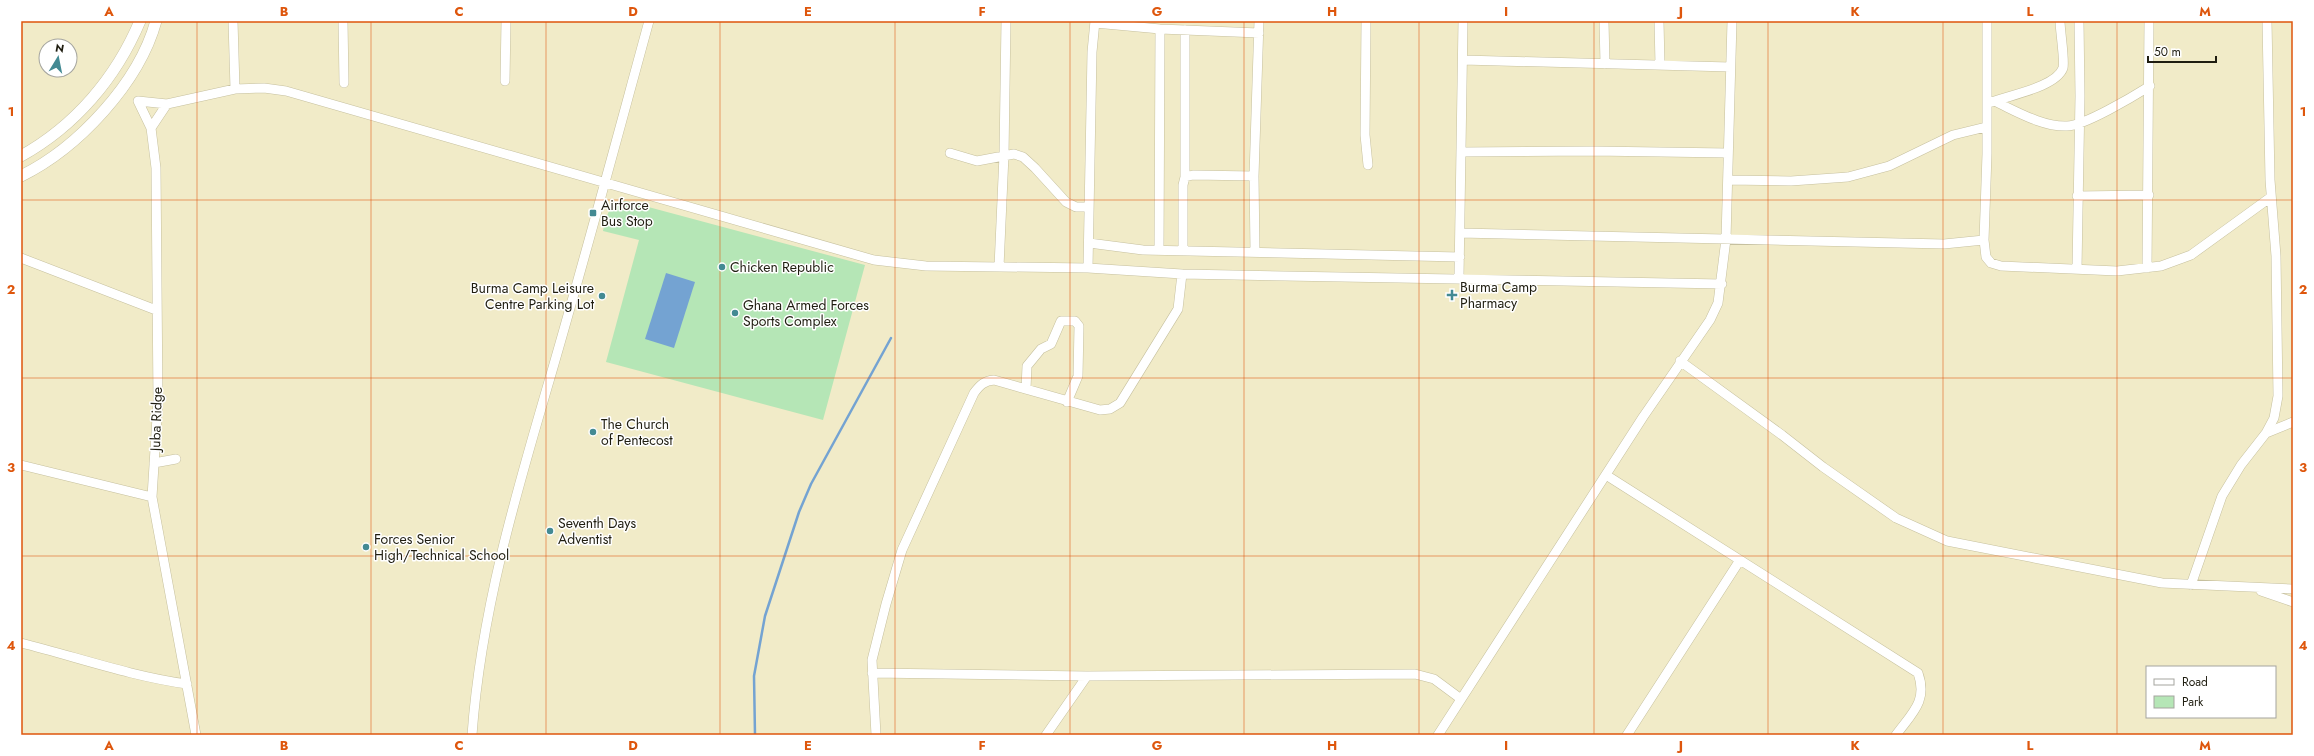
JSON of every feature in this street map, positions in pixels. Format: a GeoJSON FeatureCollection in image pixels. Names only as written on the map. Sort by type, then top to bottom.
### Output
{"type":"FeatureCollection","features":[{"type":"Feature","properties":{"kind":"main road"},"geometry":{"type":"LineString","coordinates":[[21,156],[43,144],[92,99],[131,44],[140,21]]}},
{"type":"Feature","properties":{"kind":"main road"},"geometry":{"type":"LineString","coordinates":[[21,176],[64,149],[87,128],[120,91],[137,67],[156,21]]}},
{"type":"Feature","properties":{"kind":"street"},"geometry":{"type":"LineString","coordinates":[[233,21],[234,89]]}},
{"type":"Feature","properties":{"kind":"street"},"geometry":{"type":"LineString","coordinates":[[343,21],[344,83]]}},
{"type":"Feature","properties":{"kind":"street"},"geometry":{"type":"LineString","coordinates":[[505,81],[506,21]]}},
{"type":"Feature","properties":{"kind":"street"},"geometry":{"type":"LineString","coordinates":[[472,735],[480,662],[515,498],[649,21]]}},
{"type":"Feature","properties":{"kind":"street"},"geometry":{"type":"LineString","coordinates":[[1000,267],[1004,155],[1006,21]]}},
{"type":"Feature","properties":{"kind":"street"},"geometry":{"type":"LineString","coordinates":[[1255,252],[1254,176],[1259,21]]}},
{"type":"Feature","properties":{"kind":"street"},"geometry":{"type":"LineString","coordinates":[[1366,21],[1365,135],[1368,165]]}},
{"type":"Feature","properties":{"kind":"street"},"geometry":{"type":"LineString","coordinates":[[1459,277],[1464,21]]}},
{"type":"Feature","properties":{"kind":"street"},"geometry":{"type":"LineString","coordinates":[[1604,21],[1604,64]]}},
{"type":"Feature","properties":{"kind":"street"},"geometry":{"type":"LineString","coordinates":[[1659,21],[1660,65]]}},
{"type":"Feature","properties":{"kind":"street"},"geometry":{"type":"LineString","coordinates":[[1438,735],[1680,361],[1710,320],[1718,303],[1722,284],[1726,239],[1732,21]]}},
{"type":"Feature","properties":{"kind":"street"},"geometry":{"type":"LineString","coordinates":[[1987,21],[1990,103],[1986,127],[1984,240],[1986,257],[1991,263],[2001,266],[2117,271],[2148,268],[2176,262],[2191,255],[2271,197]]}},
{"type":"Feature","properties":{"kind":"street"},"geometry":{"type":"LineString","coordinates":[[1990,103],[2026,90],[2044,86],[2054,80],[2063,68],[2060,21]]}},
{"type":"Feature","properties":{"kind":"street"},"geometry":{"type":"LineString","coordinates":[[2077,269],[2077,196],[2080,122],[2079,21]]}},
{"type":"Feature","properties":{"kind":"street"},"geometry":{"type":"LineString","coordinates":[[2148,268],[2150,86],[2149,21]]}},
{"type":"Feature","properties":{"kind":"street"},"geometry":{"type":"LineString","coordinates":[[2191,585],[2222,496],[2242,465],[2266,433],[2274,418],[2278,396],[2276,277],[2271,197],[2267,21]]}},
{"type":"Feature","properties":{"kind":"street"},"geometry":{"type":"LineString","coordinates":[[1088,268],[1092,52],[1095,22],[1160,29],[1259,33]]}},
{"type":"Feature","properties":{"kind":"street"},"geometry":{"type":"LineString","coordinates":[[1159,250],[1160,29]]}},
{"type":"Feature","properties":{"kind":"street"},"geometry":{"type":"LineString","coordinates":[[1183,250],[1183,185],[1185,176],[1185,30]]}},
{"type":"Feature","properties":{"kind":"street"},"geometry":{"type":"LineString","coordinates":[[1463,60],[1730,66]]}},
{"type":"Feature","properties":{"kind":"street"},"geometry":{"type":"LineString","coordinates":[[1990,103],[2045,123],[2066,126],[2080,122],[2108,110],[2150,86]]}},
{"type":"Feature","properties":{"kind":"street"},"geometry":{"type":"LineString","coordinates":[[151,128],[167,104],[234,89],[264,88],[308,96],[530,160],[604,184],[874,260],[926,266],[1088,268],[1182,274],[1459,277],[1722,284]]}},
{"type":"Feature","properties":{"kind":"street","name":"Juba Ridge"},"geometry":{"type":"LineString","coordinates":[[167,104],[138,101],[151,128],[156,168],[156,310],[158,401],[152,497],[196,735]]}},
{"type":"Feature","properties":{"kind":"street"},"geometry":{"type":"LineString","coordinates":[[1728,180],[1791,181],[1843,178],[1889,166],[1953,135],[1986,127]]}},
{"type":"Feature","properties":{"kind":"street"},"geometry":{"type":"LineString","coordinates":[[1462,152],[1593,151],[1728,153]]}},
{"type":"Feature","properties":{"kind":"street"},"geometry":{"type":"LineString","coordinates":[[950,153],[977,161],[1014,154],[1023,158],[1071,206],[1089,207]]}},
{"type":"Feature","properties":{"kind":"street"},"geometry":{"type":"LineString","coordinates":[[1185,176],[1254,176]]}},
{"type":"Feature","properties":{"kind":"street"},"geometry":{"type":"LineString","coordinates":[[2077,196],[2149,194]]}},
{"type":"Feature","properties":{"kind":"street"},"geometry":{"type":"LineString","coordinates":[[1460,233],[1944,244],[1984,240]]}},
{"type":"Feature","properties":{"kind":"street"},"geometry":{"type":"LineString","coordinates":[[1089,243],[1159,250],[1460,257]]}},
{"type":"Feature","properties":{"kind":"street"},"geometry":{"type":"LineString","coordinates":[[21,258],[156,310]]}},
{"type":"Feature","properties":{"kind":"street"},"geometry":{"type":"LineString","coordinates":[[876,735],[872,673],[875,646],[902,550],[974,393],[980,385],[987,380],[998,381],[1067,402],[1100,410],[1110,409],[1120,403],[1178,309],[1182,274]]}},
{"type":"Feature","properties":{"kind":"street"},"geometry":{"type":"LineString","coordinates":[[1026,389],[1027,366],[1030,361],[1041,349],[1051,344],[1061,321],[1075,321],[1079,326],[1079,369],[1067,402]]}},
{"type":"Feature","properties":{"kind":"street"},"geometry":{"type":"LineString","coordinates":[[1680,361],[1777,430],[1822,467],[1896,518],[1947,541],[2162,583],[2293,589]]}},
{"type":"Feature","properties":{"kind":"street"},"geometry":{"type":"LineString","coordinates":[[2266,433],[2293,422]]}},
{"type":"Feature","properties":{"kind":"street"},"geometry":{"type":"LineString","coordinates":[[154,463],[176,459]]}},
{"type":"Feature","properties":{"kind":"street"},"geometry":{"type":"LineString","coordinates":[[21,465],[152,497]]}},
{"type":"Feature","properties":{"kind":"street"},"geometry":{"type":"LineString","coordinates":[[1606,475],[1918,673],[1923,687],[1920,700],[1896,735]]}},
{"type":"Feature","properties":{"kind":"street"},"geometry":{"type":"LineString","coordinates":[[1627,735],[1740,560]]}},
{"type":"Feature","properties":{"kind":"street"},"geometry":{"type":"LineString","coordinates":[[2254,588],[2293,602]]}},
{"type":"Feature","properties":{"kind":"street"},"geometry":{"type":"LineString","coordinates":[[21,643],[121,672],[187,684]]}},
{"type":"Feature","properties":{"kind":"street"},"geometry":{"type":"LineString","coordinates":[[872,673],[1087,676],[1415,674],[1434,679],[1462,699]]}},
{"type":"Feature","properties":{"kind":"street"},"geometry":{"type":"LineString","coordinates":[[1046,735],[1087,676]]}},
{"type":"Feature","properties":{"kind":"green space","name":"Ghana Armed Forces Sports Complex"},"geometry":{"type":"Polygon","coordinates":[[[626,201],[865,265],[823,420],[606,362],[639,240],[603,231],[609,211],[620,202],[626,201]]]}},
{"type":"Feature","properties":{"kind":"water"},"geometry":{"type":"Polygon","coordinates":[[[666,273],[695,282],[674,348],[645,339],[666,273]]]}},
{"type":"Feature","properties":{"kind":"waterway"},"geometry":{"type":"LineString","coordinates":[[755,735],[754,676],[765,616],[799,512],[811,484],[891,338]]}},
{"type":"Feature","properties":{"kind":"place","name":"Airforce Bus Stop"},"geometry":{"type":"Point","coordinates":[593,213]}},
{"type":"Feature","properties":{"kind":"place","name":"Chicken Republic"},"geometry":{"type":"Point","coordinates":[722,267]}},
{"type":"Feature","properties":{"kind":"place","name":"Burma Camp Pharmacy"},"geometry":{"type":"Point","coordinates":[1452,295]}},
{"type":"Feature","properties":{"kind":"place","name":"Burma Camp Leisure Centre Parking Lot"},"geometry":{"type":"Point","coordinates":[602,296]}},
{"type":"Feature","properties":{"kind":"place","name":"Ghana Armed Forces Sports Complex"},"geometry":{"type":"Point","coordinates":[735,313]}},
{"type":"Feature","properties":{"kind":"place","name":"The Church of Pentecost"},"geometry":{"type":"Point","coordinates":[593,432]}},
{"type":"Feature","properties":{"kind":"place","name":"Seventh Days Adventist"},"geometry":{"type":"Point","coordinates":[550,531]}},
{"type":"Feature","properties":{"kind":"place","name":"Forces Senior High/Technical School"},"geometry":{"type":"Point","coordinates":[366,547]}}]}
